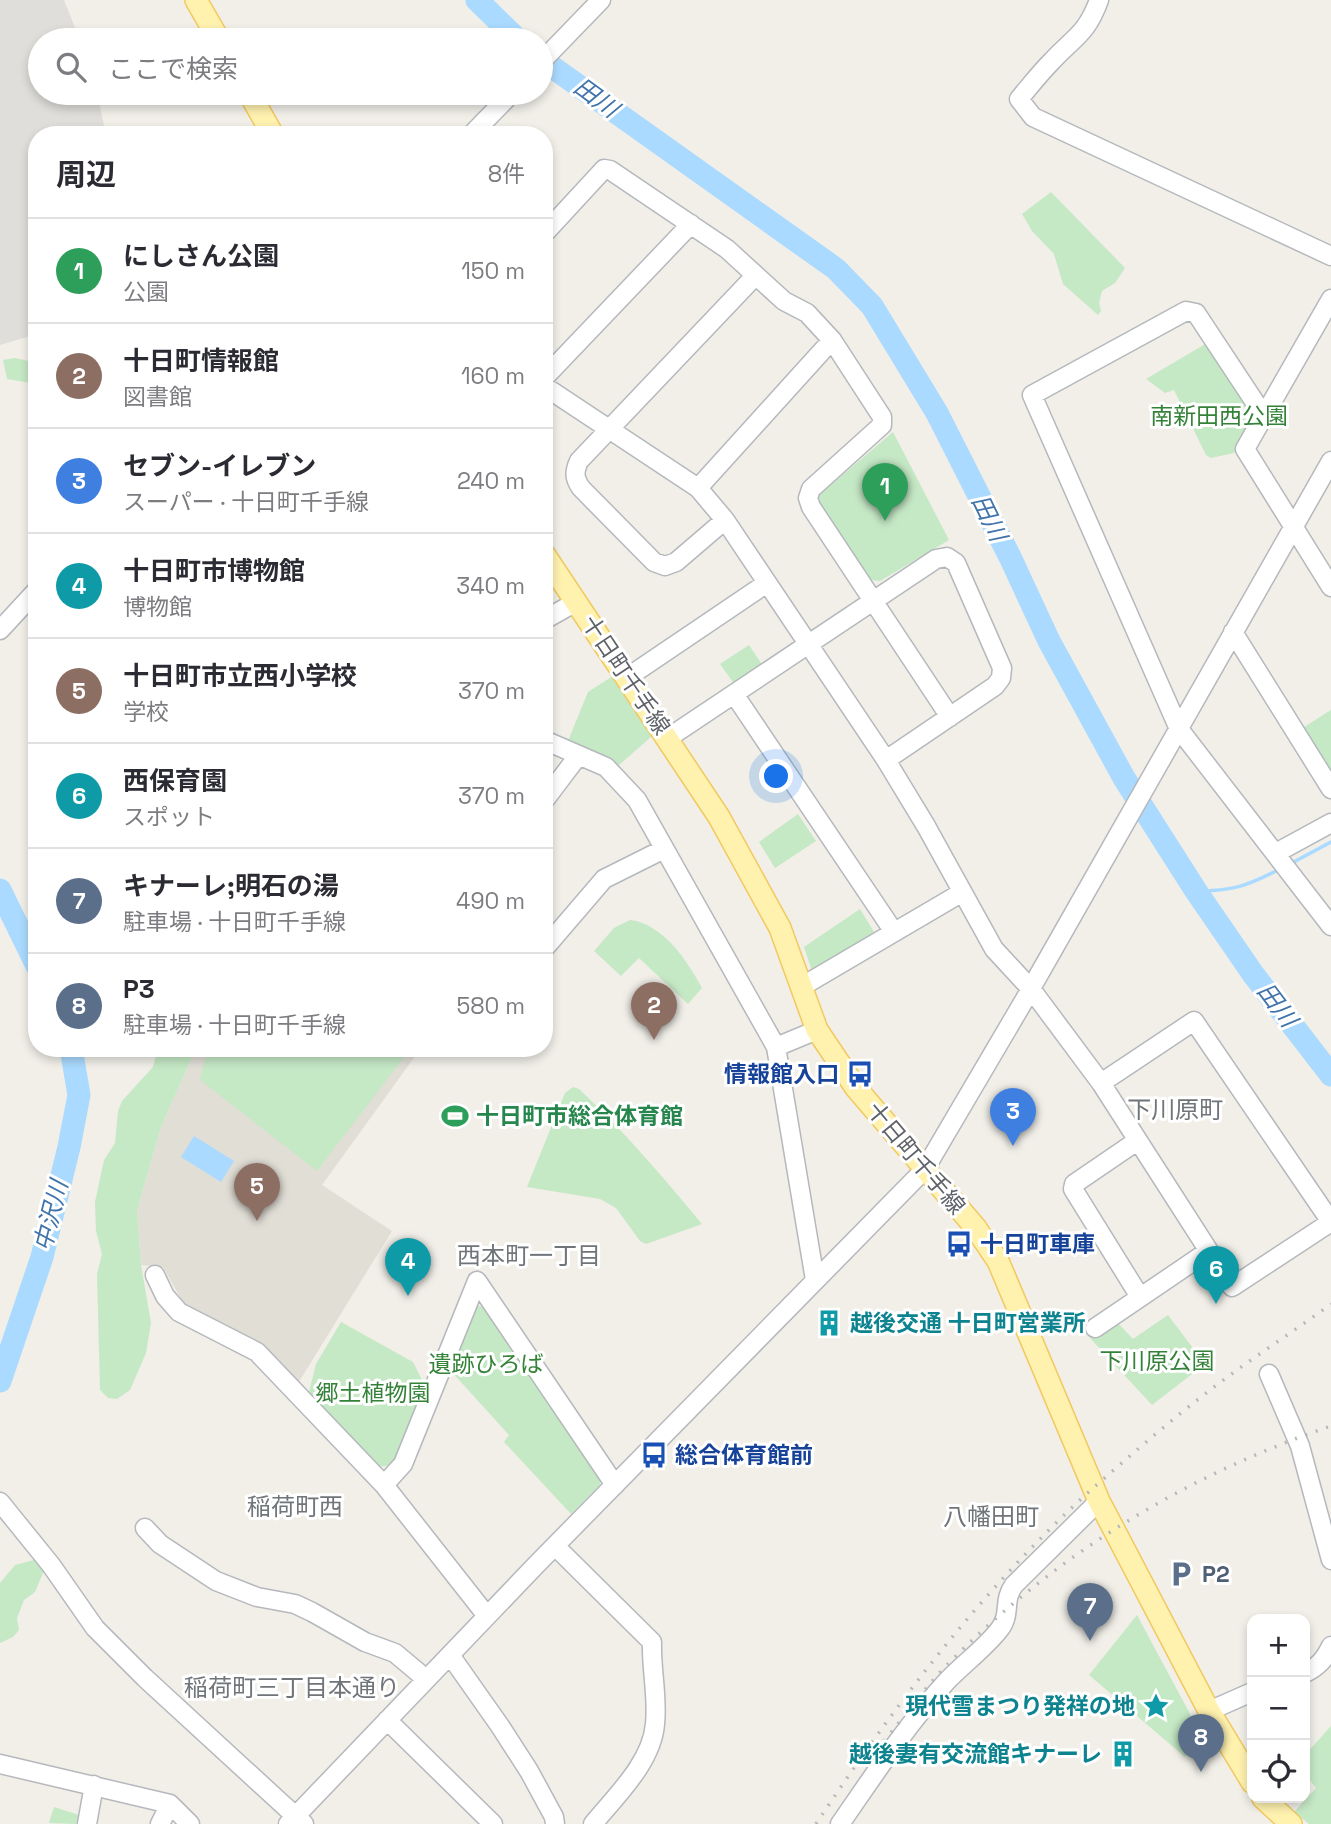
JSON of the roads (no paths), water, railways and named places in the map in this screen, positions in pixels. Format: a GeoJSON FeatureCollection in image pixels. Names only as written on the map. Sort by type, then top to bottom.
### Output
{"type":"FeatureCollection","features":[{"type":"Feature","properties":{"kind":"main road"},"geometry":{"type":"LineString","coordinates":[[196,0],[212,28]]}},
{"type":"Feature","properties":{"kind":"main road"},"geometry":{"type":"LineString","coordinates":[[256,105],[268,126]]}},
{"type":"Feature","properties":{"kind":"main road","name":"十日町千手線"},"geometry":{"type":"LineString","coordinates":[[553,568],[719,817],[780,928],[817,1030],[856,1088],[975,1227],[998,1261],[1098,1501],[1209,1711],[1247,1774]]}},
{"type":"Feature","properties":{"kind":"main road"},"geometry":{"type":"LineString","coordinates":[[1268,1803],[1291,1824]]}},
{"type":"Feature","properties":{"kind":"street"},"geometry":{"type":"LineString","coordinates":[[553,50],[601,0]]}},
{"type":"Feature","properties":{"kind":"street"},"geometry":{"type":"LineString","coordinates":[[1099,0],[1090,22],[1018,99],[1033,117],[1331,256]]}},
{"type":"Feature","properties":{"kind":"street"},"geometry":{"type":"LineString","coordinates":[[480,126],[500,105]]}},
{"type":"Feature","properties":{"kind":"street"},"geometry":{"type":"LineString","coordinates":[[553,224],[604,169],[610,170],[727,249],[784,301],[807,313],[832,340],[882,417],[882,425],[811,489],[808,498],[811,507],[950,717]]}},
{"type":"Feature","properties":{"kind":"street"},"geometry":{"type":"LineString","coordinates":[[553,369],[691,224]]}},
{"type":"Feature","properties":{"kind":"street"},"geometry":{"type":"LineString","coordinates":[[724,520],[676,562],[665,566],[653,562],[581,488],[575,479],[575,470],[579,461],[755,276]]}},
{"type":"Feature","properties":{"kind":"street"},"geometry":{"type":"LineString","coordinates":[[1331,299],[1245,449],[1331,587]]}},
{"type":"Feature","properties":{"kind":"street"},"geometry":{"type":"LineString","coordinates":[[1264,416],[1196,313],[1186,311],[1032,395],[1179,729],[1331,926]]}},
{"type":"Feature","properties":{"kind":"street"},"geometry":{"type":"LineString","coordinates":[[698,488],[832,340]]}},
{"type":"Feature","properties":{"kind":"street"},"geometry":{"type":"LineString","coordinates":[[553,392],[698,488],[724,520],[886,760],[994,948],[1031,989],[1101,1083],[1207,1252],[1232,1287],[1331,1222],[1194,1021],[1101,1083]]}},
{"type":"Feature","properties":{"kind":"street"},"geometry":{"type":"LineString","coordinates":[[0,1502],[51,1565],[95,1628],[296,1821],[426,1679],[925,1169],[1031,989],[1331,461]]}},
{"type":"Feature","properties":{"kind":"street"},"geometry":{"type":"LineString","coordinates":[[668,738],[936,559],[947,557],[956,563],[1002,668],[1001,678],[995,686],[886,760]]}},
{"type":"Feature","properties":{"kind":"street"},"geometry":{"type":"LineString","coordinates":[[628,677],[766,583]]}},
{"type":"Feature","properties":{"kind":"street"},"geometry":{"type":"LineString","coordinates":[[0,630],[28,600]]}},
{"type":"Feature","properties":{"kind":"street"},"geometry":{"type":"LineString","coordinates":[[553,615],[576,602]]}},
{"type":"Feature","properties":{"kind":"street"},"geometry":{"type":"LineString","coordinates":[[1233,632],[1331,789]]}},
{"type":"Feature","properties":{"kind":"street"},"geometry":{"type":"LineString","coordinates":[[734,694],[894,932]]}},
{"type":"Feature","properties":{"kind":"street"},"geometry":{"type":"LineString","coordinates":[[553,744],[606,767],[637,800],[776,1046],[815,1280]]}},
{"type":"Feature","properties":{"kind":"street"},"geometry":{"type":"LineString","coordinates":[[553,789],[578,756]]}},
{"type":"Feature","properties":{"kind":"street"},"geometry":{"type":"LineString","coordinates":[[1276,853],[1331,823]]}},
{"type":"Feature","properties":{"kind":"street"},"geometry":{"type":"LineString","coordinates":[[553,938],[604,879],[664,849]]}},
{"type":"Feature","properties":{"kind":"street"},"geometry":{"type":"LineString","coordinates":[[802,987],[961,893]]}},
{"type":"Feature","properties":{"kind":"street"},"geometry":{"type":"LineString","coordinates":[[776,1046],[817,1030]]}},
{"type":"Feature","properties":{"kind":"street"},"geometry":{"type":"LineString","coordinates":[[1137,1141],[1074,1184],[1073,1189],[1140,1297]]}},
{"type":"Feature","properties":{"kind":"street"},"geometry":{"type":"LineString","coordinates":[[1096,1328],[1207,1252]]}},
{"type":"Feature","properties":{"kind":"street"},"geometry":{"type":"LineString","coordinates":[[155,1275],[164,1296],[179,1312],[257,1352],[384,1485],[487,1616]]}},
{"type":"Feature","properties":{"kind":"street"},"geometry":{"type":"LineString","coordinates":[[384,1485],[403,1464],[477,1281],[615,1485]]}},
{"type":"Feature","properties":{"kind":"street"},"geometry":{"type":"LineString","coordinates":[[1269,1374],[1300,1446],[1331,1560]]}},
{"type":"Feature","properties":{"kind":"street"},"geometry":{"type":"LineString","coordinates":[[840,1824],[905,1730],[946,1682],[1000,1629],[1007,1617],[1007,1594],[1014,1585],[1098,1501]]}},
{"type":"Feature","properties":{"kind":"street"},"geometry":{"type":"LineString","coordinates":[[145,1528],[160,1544],[216,1581],[257,1597],[295,1604],[365,1642],[395,1653],[426,1679]]}},
{"type":"Feature","properties":{"kind":"street"},"geometry":{"type":"LineString","coordinates":[[555,1546],[652,1642],[655,1722],[652,1742],[633,1774],[593,1824]]}},
{"type":"Feature","properties":{"kind":"street"},"geometry":{"type":"LineString","coordinates":[[1310,1670],[1320,1664],[1331,1646]]}},
{"type":"Feature","properties":{"kind":"street"},"geometry":{"type":"LineString","coordinates":[[450,1655],[529,1771],[554,1817],[555,1824]]}},
{"type":"Feature","properties":{"kind":"street"},"geometry":{"type":"LineString","coordinates":[[1209,1711],[1247,1694]]}},
{"type":"Feature","properties":{"kind":"street"},"geometry":{"type":"LineString","coordinates":[[387,1720],[493,1824]]}},
{"type":"Feature","properties":{"kind":"street"},"geometry":{"type":"LineString","coordinates":[[0,1764],[170,1804],[190,1824]]}},
{"type":"Feature","properties":{"kind":"street"},"geometry":{"type":"LineString","coordinates":[[87,1824],[94,1785]]}},
{"type":"Feature","properties":{"kind":"street"},"geometry":{"type":"LineString","coordinates":[[160,1824],[170,1804]]}},
{"type":"Feature","properties":{"kind":"water"},"geometry":{"type":"Polygon","coordinates":[[[194,1136],[234,1161],[221,1182],[181,1157],[194,1136]]]}},
{"type":"Feature","properties":{"kind":"waterway","name":"田川"},"geometry":{"type":"LineString","coordinates":[[477,0],[506,28]]}},
{"type":"Feature","properties":{"kind":"waterway","name":"田川"},"geometry":{"type":"LineString","coordinates":[[553,68],[836,269],[872,306],[937,413],[1049,641],[1124,778],[1253,974],[1331,1075]]}},
{"type":"Feature","properties":{"kind":"waterway"},"geometry":{"type":"LineString","coordinates":[[1290,864],[1331,842]]}},
{"type":"Feature","properties":{"kind":"waterway"},"geometry":{"type":"LineString","coordinates":[[1196,891],[1240,886],[1280,869]]}},
{"type":"Feature","properties":{"kind":"waterway","name":"中沢川"},"geometry":{"type":"LineString","coordinates":[[0,890],[28,948]]}},
{"type":"Feature","properties":{"kind":"waterway","name":"中沢川"},"geometry":{"type":"LineString","coordinates":[[0,1381],[42,1257],[69,1147],[79,1095],[73,1057]]}},
{"type":"Feature","properties":{"kind":"railway"},"geometry":{"type":"LineString","coordinates":[[816,1824],[878,1734],[944,1648],[978,1606],[1052,1527],[1183,1411],[1331,1304]]}},
{"type":"Feature","properties":{"kind":"railway"},"geometry":{"type":"LineString","coordinates":[[884,1741],[949,1663],[990,1624],[1079,1553],[1126,1522],[1226,1468],[1331,1426]]}},
{"type":"Feature","properties":{"kind":"place","name":"にしさん公園"},"geometry":{"type":"Point","coordinates":[885,521]}},
{"type":"Feature","properties":{"kind":"place","name":"十日町情報館"},"geometry":{"type":"Point","coordinates":[654,1040]}},
{"type":"Feature","properties":{"kind":"place","name":"情報館入口"},"geometry":{"type":"Point","coordinates":[860,1074]}},
{"type":"Feature","properties":{"kind":"place","name":"十日町市総合体育館"},"geometry":{"type":"Point","coordinates":[455,1116]}},
{"type":"Feature","properties":{"kind":"place","name":"セブン-イレブン"},"geometry":{"type":"Point","coordinates":[1013,1146]}},
{"type":"Feature","properties":{"kind":"place","name":"十日町市立西小学校"},"geometry":{"type":"Point","coordinates":[257,1221]}},
{"type":"Feature","properties":{"kind":"place","name":"十日町車庫"},"geometry":{"type":"Point","coordinates":[959,1244]}},
{"type":"Feature","properties":{"kind":"place","name":"十日町市博物館"},"geometry":{"type":"Point","coordinates":[408,1296]}},
{"type":"Feature","properties":{"kind":"place","name":"西保育園"},"geometry":{"type":"Point","coordinates":[1216,1304]}},
{"type":"Feature","properties":{"kind":"place","name":"越後交通 十日町営業所"},"geometry":{"type":"Point","coordinates":[829,1323]}},
{"type":"Feature","properties":{"kind":"place","name":"総合体育館前"},"geometry":{"type":"Point","coordinates":[654,1455]}},
{"type":"Feature","properties":{"kind":"place","name":"P2"},"geometry":{"type":"Point","coordinates":[1181,1574]}},
{"type":"Feature","properties":{"kind":"place","name":"キナーレ;明石の湯"},"geometry":{"type":"Point","coordinates":[1090,1641]}},
{"type":"Feature","properties":{"kind":"place","name":"現代雪まつり発祥の地"},"geometry":{"type":"Point","coordinates":[1156,1706]}},
{"type":"Feature","properties":{"kind":"place","name":"越後妻有交流館キナーレ"},"geometry":{"type":"Point","coordinates":[1123,1754]}},
{"type":"Feature","properties":{"kind":"place","name":"P3"},"geometry":{"type":"Point","coordinates":[1201,1772]}},
{"type":"Feature","properties":{"kind":"district","name":"下川原町"},"geometry":{"type":"Point","coordinates":[1175,1110]}},
{"type":"Feature","properties":{"kind":"district","name":"西本町一丁目"},"geometry":{"type":"Point","coordinates":[529,1256]}},
{"type":"Feature","properties":{"kind":"district","name":"稲荷町西"},"geometry":{"type":"Point","coordinates":[295,1507]}},
{"type":"Feature","properties":{"kind":"district","name":"八幡田町"},"geometry":{"type":"Point","coordinates":[991,1517]}},
{"type":"Feature","properties":{"kind":"district","name":"稲荷町三丁目本通り"},"geometry":{"type":"Point","coordinates":[292,1688]}},
{"type":"Feature","properties":{"kind":"park label","name":"南新田西公園"},"geometry":{"type":"Point","coordinates":[1219,416]}},
{"type":"Feature","properties":{"kind":"park label","name":"下川原公園"},"geometry":{"type":"Point","coordinates":[1157,1361]}},
{"type":"Feature","properties":{"kind":"park label","name":"遺跡ひろば"},"geometry":{"type":"Point","coordinates":[486,1364]}},
{"type":"Feature","properties":{"kind":"park label","name":"郷土植物園"},"geometry":{"type":"Point","coordinates":[373,1393]}}]}
